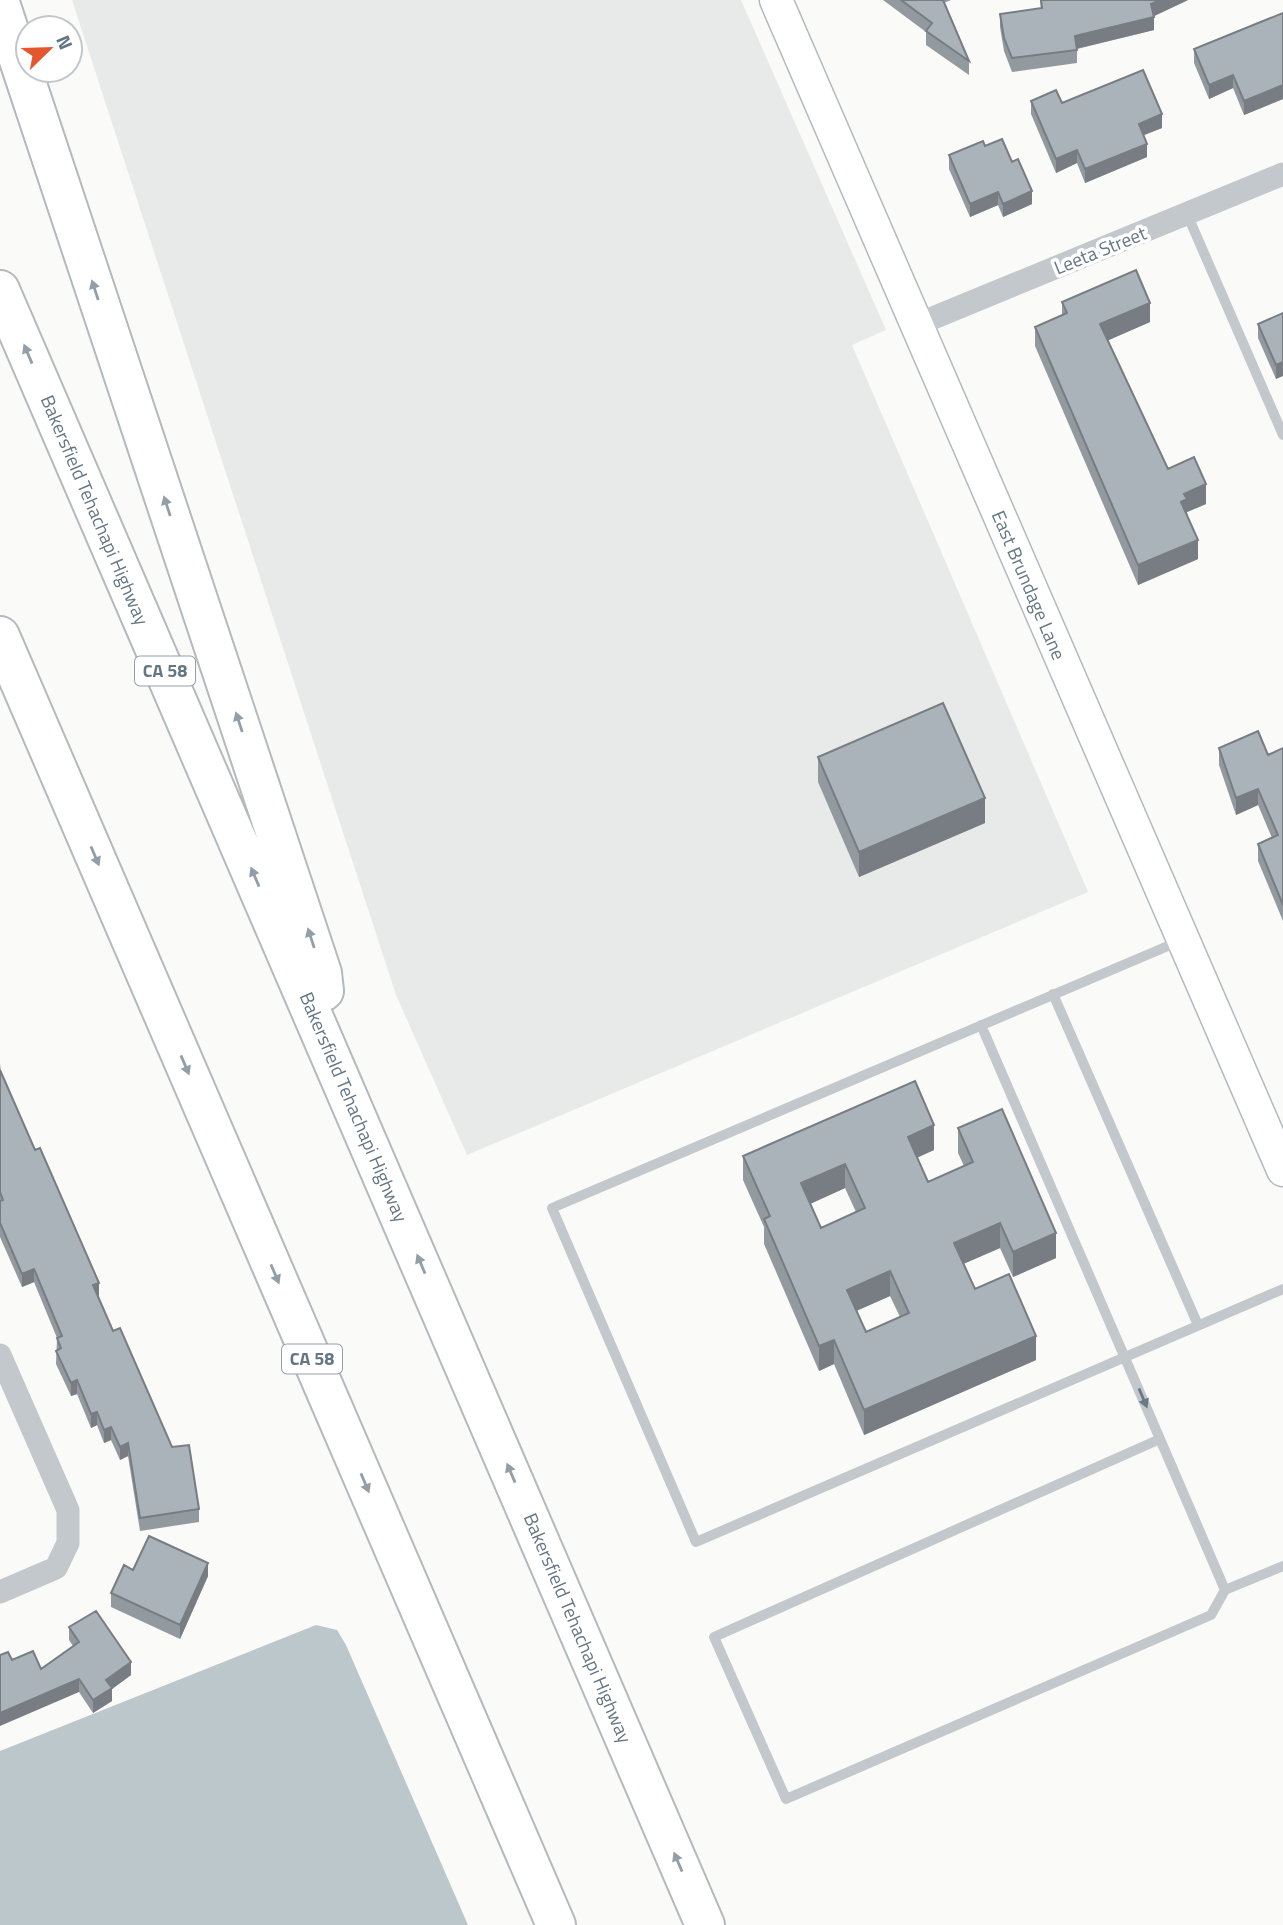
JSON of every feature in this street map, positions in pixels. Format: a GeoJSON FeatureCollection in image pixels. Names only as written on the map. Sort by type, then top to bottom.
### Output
{"type":"FeatureCollection","features":[{"type":"Feature","properties":{"kind":"highway"},"geometry":{"type":"LineString","coordinates":[[0,3],[322,972],[331,1052]]}},
{"type":"Feature","properties":{"kind":"highway","name":"Bakersfield Tehachapi Highway"},"geometry":{"type":"LineString","coordinates":[[0,290],[331,1052],[705,1925]]}},
{"type":"Feature","properties":{"kind":"highway","name":"CA 58"},"geometry":{"type":"LineString","coordinates":[[0,636],[556,1925]]}},
{"type":"Feature","properties":{"kind":"highway"},"geometry":{"type":"LineString","coordinates":[[0,697],[67,794]]}},
{"type":"Feature","properties":{"kind":"main road","name":"East Brundage Lane"},"geometry":{"type":"LineString","coordinates":[[776,0],[1283,1170]]}},
{"type":"Feature","properties":{"kind":"street","name":"Leeta Street"},"geometry":{"type":"LineString","coordinates":[[916,325],[1283,174]]}},
{"type":"Feature","properties":{"kind":"street"},"geometry":{"type":"LineString","coordinates":[[0,1355],[68,1510],[68,1543],[56,1568],[0,1592]]}},
{"type":"Feature","properties":{"kind":"lane"},"geometry":{"type":"LineString","coordinates":[[1187,214],[1283,435]]}},
{"type":"Feature","properties":{"kind":"lane"},"geometry":{"type":"LineString","coordinates":[[1183,939],[552,1208],[696,1542],[1283,1289]]}},
{"type":"Feature","properties":{"kind":"lane"},"geometry":{"type":"LineString","coordinates":[[1053,994],[1198,1325]]}},
{"type":"Feature","properties":{"kind":"lane"},"geometry":{"type":"LineString","coordinates":[[981,1025],[1225,1590]]}},
{"type":"Feature","properties":{"kind":"lane"},"geometry":{"type":"LineString","coordinates":[[1160,1439],[714,1637],[786,1799],[1211,1615],[1225,1590],[1283,1566]]}},
{"type":"Feature","properties":{"kind":"shaded area"},"geometry":{"type":"Polygon","coordinates":[[[72,0],[741,0],[886,330],[852,345],[1088,892],[467,1155],[396,995],[84,37],[84,14],[77,14],[72,0]]]}},
{"type":"Feature","properties":{"kind":"shaded area"},"geometry":{"type":"Polygon","coordinates":[[[316,1625],[337,1630],[346,1645],[468,1925],[0,1925],[0,1751],[316,1625]]]}},
{"type":"Feature","properties":{"kind":"building"},"geometry":{"type":"Polygon","coordinates":[[[901,0],[943,0],[969,61],[926,31],[932,23],[901,0]]]}},
{"type":"Feature","properties":{"kind":"building"},"geometry":{"type":"Polygon","coordinates":[[[1041,0],[1160,0],[1151,4],[1154,17],[1075,36],[1077,50],[1012,58],[1004,38],[1000,14],[1042,8],[1041,0]]]}},
{"type":"Feature","properties":{"kind":"building"},"geometry":{"type":"Polygon","coordinates":[[[1283,13],[1283,85],[1244,101],[1233,75],[1209,85],[1194,49],[1283,13]]]}},
{"type":"Feature","properties":{"kind":"building"},"geometry":{"type":"Polygon","coordinates":[[[1143,70],[1162,114],[1139,124],[1147,144],[1085,169],[1077,150],[1056,159],[1031,101],[1056,90],[1062,103],[1143,70]]]}},
{"type":"Feature","properties":{"kind":"building"},"geometry":{"type":"Polygon","coordinates":[[[1002,139],[1012,162],[1018,159],[1032,191],[1003,204],[998,192],[970,204],[949,155],[983,141],[985,146],[1002,139]]]}},
{"type":"Feature","properties":{"kind":"building"},"geometry":{"type":"Polygon","coordinates":[[[1136,270],[1150,303],[1100,324],[1168,469],[1194,457],[1206,484],[1184,494],[1187,499],[1181,502],[1198,540],[1138,565],[1035,327],[1067,313],[1062,302],[1136,270]]]}},
{"type":"Feature","properties":{"kind":"building"},"geometry":{"type":"Polygon","coordinates":[[[1283,313],[1283,362],[1276,365],[1258,324],[1283,313]]]}},
{"type":"Feature","properties":{"kind":"building"},"geometry":{"type":"Polygon","coordinates":[[[943,703],[985,798],[859,852],[818,757],[943,703]]]}},
{"type":"Feature","properties":{"kind":"building"},"geometry":{"type":"Polygon","coordinates":[[[1258,731],[1268,755],[1283,748],[1283,905],[1258,844],[1278,835],[1258,789],[1236,798],[1219,748],[1258,731]]]}},
{"type":"Feature","properties":{"kind":"building"},"geometry":{"type":"Polygon","coordinates":[[[0,1070],[35,1150],[40,1148],[99,1283],[93,1285],[113,1331],[120,1328],[172,1447],[189,1445],[199,1509],[140,1518],[128,1443],[120,1447],[111,1427],[104,1430],[97,1412],[91,1414],[77,1380],[71,1383],[56,1351],[61,1348],[57,1338],[62,1336],[34,1269],[22,1274],[0,1223],[0,1201],[3,1200],[0,1192],[0,1070]]]}},
{"type":"Feature","properties":{"kind":"building"},"geometry":{"type":"Polygon","coordinates":[[[915,1081],[934,1125],[908,1137],[928,1182],[973,1162],[958,1128],[1002,1109],[1056,1233],[1013,1252],[1000,1223],[954,1243],[975,1289],[1009,1274],[1036,1336],[864,1410],[834,1340],[819,1346],[764,1219],[770,1216],[743,1156],[915,1081]],[[845,1164],[801,1183],[821,1228],[865,1208],[845,1164]],[[890,1271],[847,1290],[866,1332],[909,1313],[890,1271]]]}},
{"type":"Feature","properties":{"kind":"building"},"geometry":{"type":"Polygon","coordinates":[[[149,1536],[208,1563],[180,1625],[111,1593],[124,1565],[133,1570],[149,1536]]]}},
{"type":"Feature","properties":{"kind":"building"},"geometry":{"type":"Polygon","coordinates":[[[96,1611],[131,1662],[106,1680],[112,1688],[93,1700],[79,1679],[0,1713],[0,1655],[8,1652],[12,1660],[33,1651],[41,1669],[79,1642],[69,1627],[96,1611]]]}}]}
